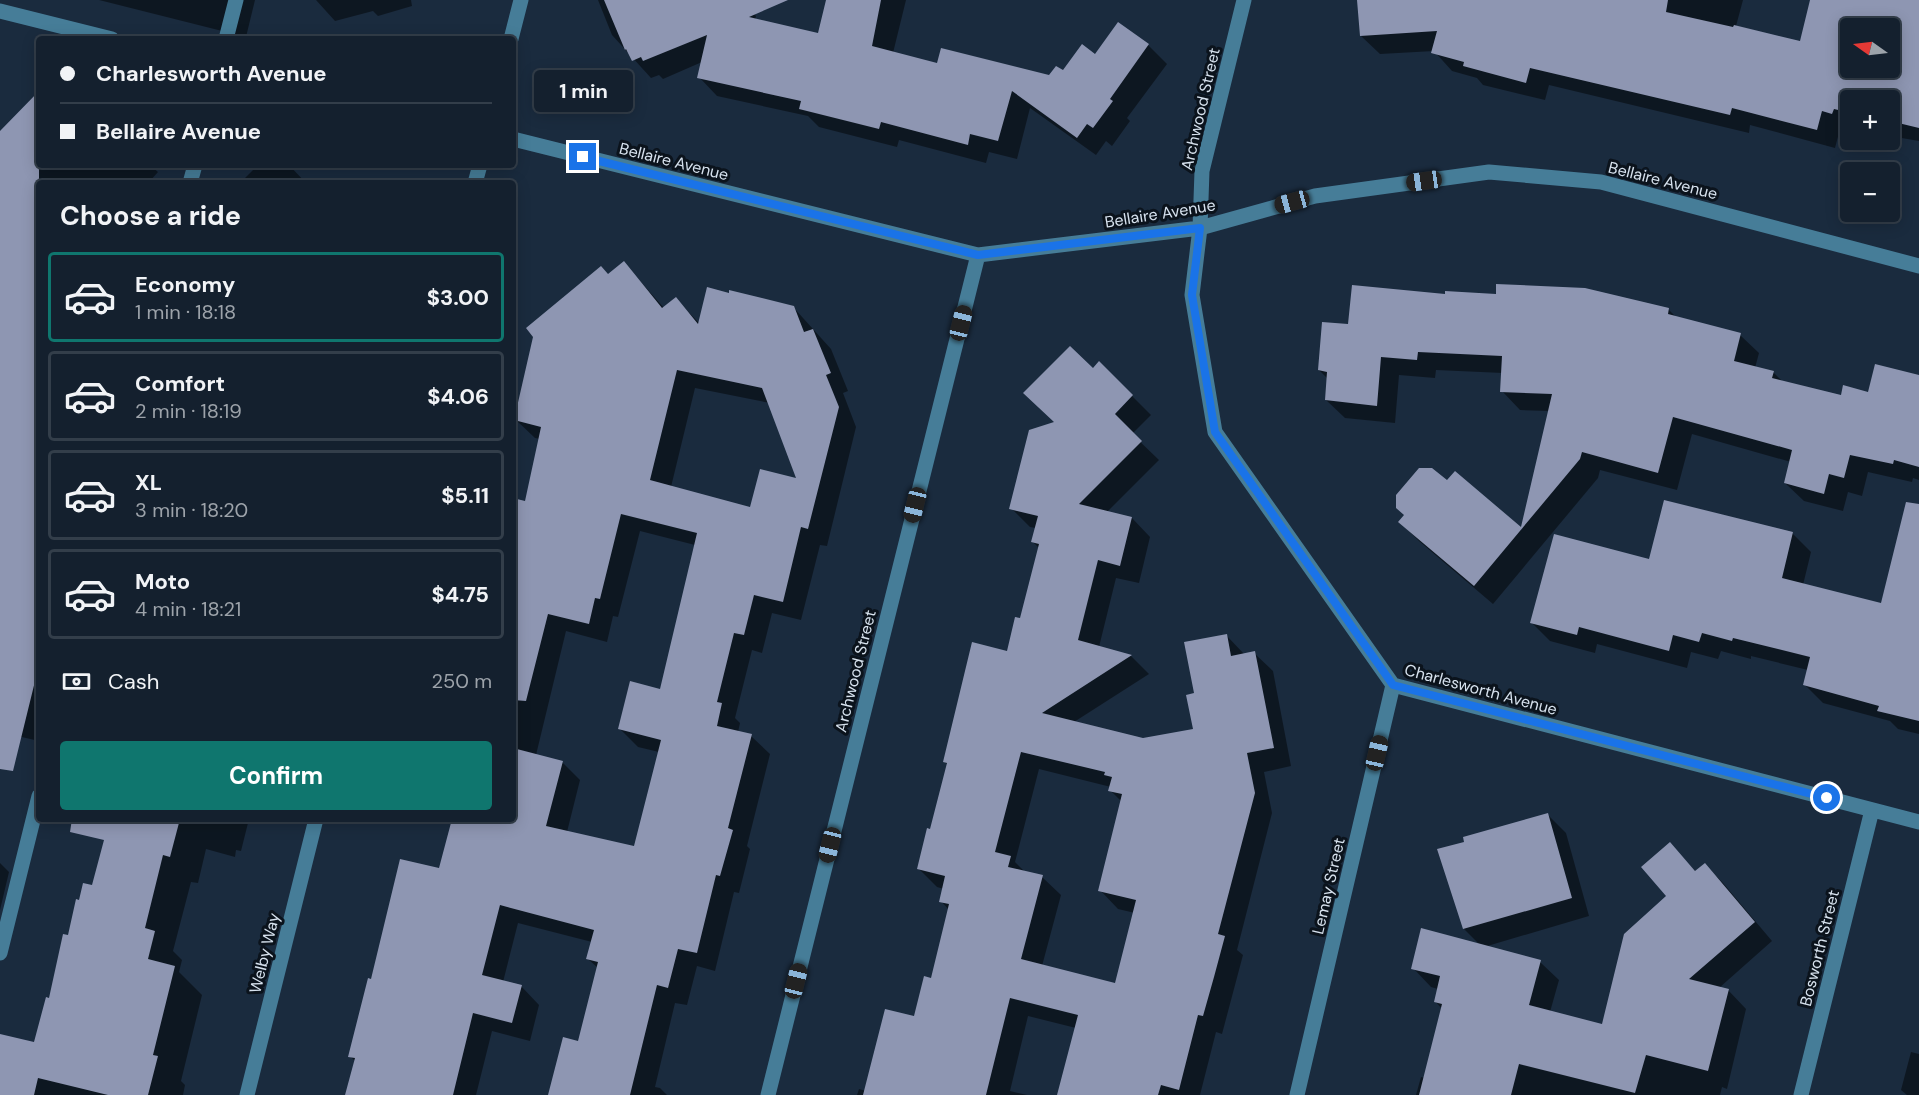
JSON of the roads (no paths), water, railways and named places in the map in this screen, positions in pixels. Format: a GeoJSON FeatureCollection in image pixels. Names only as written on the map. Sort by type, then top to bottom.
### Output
{"type":"FeatureCollection","features":[{"type":"Feature","properties":{"kind":"street"},"geometry":{"type":"LineString","coordinates":[[227,36],[236,0]]}},
{"type":"Feature","properties":{"kind":"street"},"geometry":{"type":"LineString","coordinates":[[512,36],[521,0]]}},
{"type":"Feature","properties":{"kind":"street","name":"Archwood Street"},"geometry":{"type":"LineString","coordinates":[[1200,228],[1202,171],[1244,0]]}},
{"type":"Feature","properties":{"kind":"street"},"geometry":{"type":"LineString","coordinates":[[0,11],[100,36]]}},
{"type":"Feature","properties":{"kind":"street","name":"Bellaire Avenue"},"geometry":{"type":"LineString","coordinates":[[516,140],[978,255],[1200,228],[1315,196],[1489,172],[1600,182],[1919,266]]}},
{"type":"Feature","properties":{"kind":"street","name":"Charlesworth Avenue"},"geometry":{"type":"LineString","coordinates":[[1200,228],[1192,295],[1215,432],[1393,685],[1919,822]]}},
{"type":"Feature","properties":{"kind":"street","name":"Archwood Street"},"geometry":{"type":"LineString","coordinates":[[768,1095],[978,255]]}},
{"type":"Feature","properties":{"kind":"street","name":"Lemay Street"},"geometry":{"type":"LineString","coordinates":[[1298,1095],[1393,685]]}},
{"type":"Feature","properties":{"kind":"street"},"geometry":{"type":"LineString","coordinates":[[0,953],[36,808]]}},
{"type":"Feature","properties":{"kind":"street","name":"Bosworth Street"},"geometry":{"type":"LineString","coordinates":[[1801,1095],[1872,810]]}},
{"type":"Feature","properties":{"kind":"street","name":"Welby Way"},"geometry":{"type":"LineString","coordinates":[[247,1095],[315,822]]}}]}
